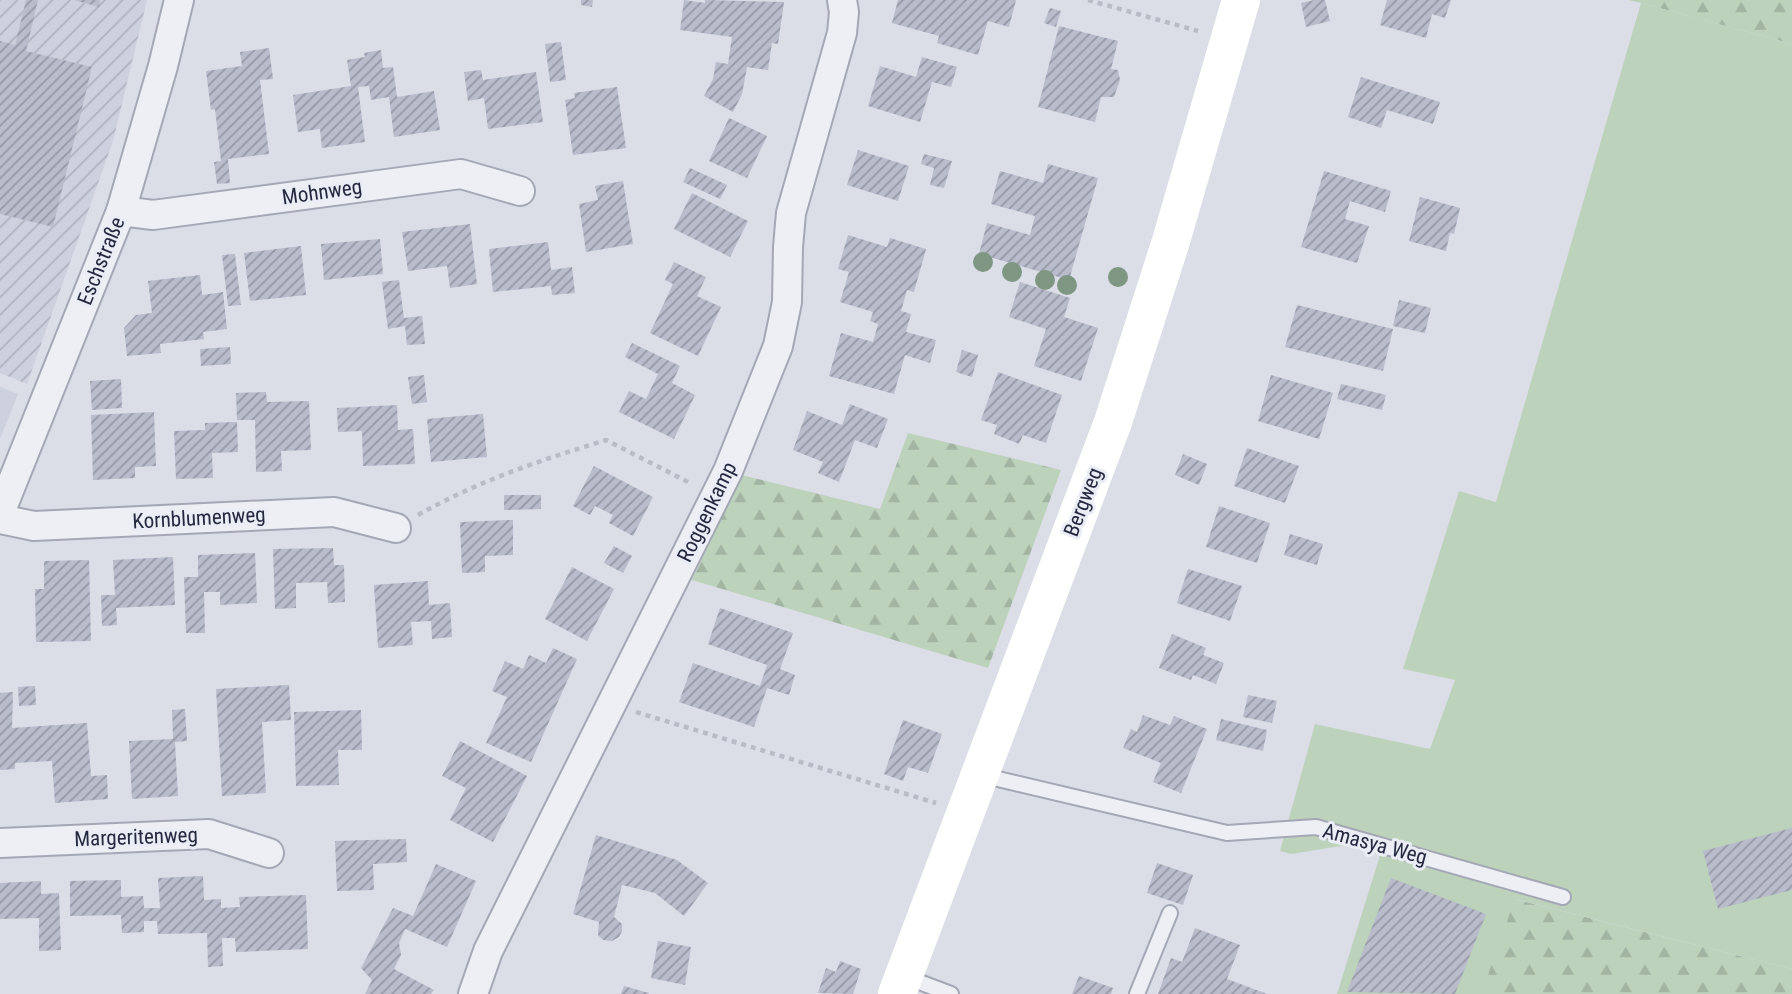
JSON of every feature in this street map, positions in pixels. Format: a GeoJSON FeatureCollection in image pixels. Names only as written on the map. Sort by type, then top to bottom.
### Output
{"type":"FeatureCollection","features":[{"type":"Feature","properties":{"kind":"main road","name":"Bergweg"},"geometry":{"type":"LineString","coordinates":[[901,985],[1113,422],[1171,241],[1241,0]]}},
{"type":"Feature","properties":{"kind":"street","name":"Eschstraße"},"geometry":{"type":"LineString","coordinates":[[0,513],[121,211],[179,0]]}},
{"type":"Feature","properties":{"kind":"street","name":"Roggenkamp"},"geometry":{"type":"LineString","coordinates":[[472,994],[488,951],[729,471],[778,346],[787,302],[791,213],[842,33],[842,0]]}},
{"type":"Feature","properties":{"kind":"street","name":"Mohnweg"},"geometry":{"type":"LineString","coordinates":[[121,211],[153,215],[461,174],[520,191]]}},
{"type":"Feature","properties":{"kind":"street","name":"Kornblumenweg"},"geometry":{"type":"LineString","coordinates":[[0,519],[34,526],[334,512],[396,528]]}},
{"type":"Feature","properties":{"kind":"street","name":"Margeritenweg"},"geometry":{"type":"LineString","coordinates":[[0,843],[209,834],[268,853]]}},
{"type":"Feature","properties":{"kind":"lane","name":"Amasya Weg"},"geometry":{"type":"LineString","coordinates":[[979,775],[1227,833],[1316,827],[1563,897]]}},
{"type":"Feature","properties":{"kind":"lane"},"geometry":{"type":"LineString","coordinates":[[1137,994],[1170,913]]}},
{"type":"Feature","properties":{"kind":"lane"},"geometry":{"type":"LineString","coordinates":[[901,985],[951,994]]}},
{"type":"Feature","properties":{"kind":"path"},"geometry":{"type":"LineString","coordinates":[[1088,0],[1229,42]]}},
{"type":"Feature","properties":{"kind":"path"},"geometry":{"type":"LineString","coordinates":[[396,528],[456,494],[536,462],[606,440],[716,496]]}},
{"type":"Feature","properties":{"kind":"path"},"geometry":{"type":"LineString","coordinates":[[612,705],[967,814]]}},
{"type":"Feature","properties":{"kind":"shaded area"},"geometry":{"type":"Polygon","coordinates":[[[0,0],[147,0],[113,141],[27,384],[0,373],[0,0]]]}},
{"type":"Feature","properties":{"kind":"shaded area"},"geometry":{"type":"Polygon","coordinates":[[[0,387],[18,394],[0,439],[0,387]]]}},
{"type":"Feature","properties":{"kind":"green space"},"geometry":{"type":"Polygon","coordinates":[[[1628,0],[1792,0],[1792,44],[1641,3],[1628,0]]]}},
{"type":"Feature","properties":{"kind":"green space"},"geometry":{"type":"Polygon","coordinates":[[[1641,3],[1792,44],[1792,969],[1515,899],[1481,994],[1337,994],[1381,852],[1353,844],[1291,854],[1280,851],[1315,724],[1430,749],[1455,680],[1403,669],[1459,491],[1496,502],[1641,3]]]}},
{"type":"Feature","properties":{"kind":"green space"},"geometry":{"type":"Polygon","coordinates":[[[908,433],[1061,470],[988,668],[692,580],[742,475],[880,509],[908,433]]]}},
{"type":"Feature","properties":{"kind":"green space"},"geometry":{"type":"Polygon","coordinates":[[[1514,899],[1792,969],[1792,994],[1481,994],[1514,899]]]}},
{"type":"Feature","properties":{"kind":"building"},"geometry":{"type":"Polygon","coordinates":[[[26,0],[38,0],[26,51],[92,67],[53,227],[0,214],[0,41],[15,45],[26,0]]]}},
{"type":"Feature","properties":{"kind":"building"},"geometry":{"type":"Polygon","coordinates":[[[74,0],[100,0],[99,7],[74,0]]]}},
{"type":"Feature","properties":{"kind":"building"},"geometry":{"type":"Polygon","coordinates":[[[581,0],[593,0],[592,7],[581,5],[581,0]]]}},
{"type":"Feature","properties":{"kind":"building"},"geometry":{"type":"Polygon","coordinates":[[[684,0],[705,3],[705,0],[784,2],[778,44],[772,43],[768,70],[747,67],[742,94],[733,112],[704,96],[713,79],[716,62],[728,64],[732,37],[680,30],[684,0]]]}},
{"type":"Feature","properties":{"kind":"building"},"geometry":{"type":"Polygon","coordinates":[[[898,0],[1016,0],[1009,27],[988,21],[978,55],[937,43],[939,36],[892,23],[898,0]]]}},
{"type":"Feature","properties":{"kind":"building"},"geometry":{"type":"Polygon","coordinates":[[[1325,0],[1330,21],[1306,27],[1301,3],[1325,0]]]}},
{"type":"Feature","properties":{"kind":"building"},"geometry":{"type":"Polygon","coordinates":[[[1387,0],[1451,0],[1445,18],[1432,14],[1426,38],[1380,25],[1387,0]]]}},
{"type":"Feature","properties":{"kind":"building"},"geometry":{"type":"Polygon","coordinates":[[[1050,8],[1061,11],[1056,27],[1044,23],[1050,8]]]}},
{"type":"Feature","properties":{"kind":"building"},"geometry":{"type":"Polygon","coordinates":[[[1059,26],[1118,41],[1111,69],[1118,70],[1120,80],[1114,97],[1101,97],[1095,122],[1038,107],[1059,26]]]}},
{"type":"Feature","properties":{"kind":"building"},"geometry":{"type":"Polygon","coordinates":[[[561,42],[566,80],[550,82],[545,44],[561,42]]]}},
{"type":"Feature","properties":{"kind":"building"},"geometry":{"type":"Polygon","coordinates":[[[269,48],[273,79],[260,80],[269,154],[228,159],[230,183],[217,184],[214,162],[221,161],[215,109],[211,110],[206,71],[242,66],[240,52],[269,48]]]}},
{"type":"Feature","properties":{"kind":"building"},"geometry":{"type":"Polygon","coordinates":[[[381,50],[383,68],[393,67],[397,97],[434,91],[440,130],[394,137],[389,97],[371,100],[369,86],[358,87],[365,142],[322,148],[320,129],[298,132],[293,95],[351,86],[347,60],[365,57],[364,53],[381,50]]]}},
{"type":"Feature","properties":{"kind":"building"},"geometry":{"type":"Polygon","coordinates":[[[922,57],[957,67],[951,87],[932,82],[920,122],[868,106],[880,66],[916,77],[922,57]]]}},
{"type":"Feature","properties":{"kind":"building"},"geometry":{"type":"Polygon","coordinates":[[[481,70],[483,80],[536,72],[543,122],[488,129],[484,98],[468,101],[464,72],[481,70]]]}},
{"type":"Feature","properties":{"kind":"building"},"geometry":{"type":"Polygon","coordinates":[[[1361,77],[1440,102],[1433,124],[1387,110],[1381,128],[1348,117],[1361,77]]]}},
{"type":"Feature","properties":{"kind":"building"},"geometry":{"type":"Polygon","coordinates":[[[617,87],[626,148],[573,155],[565,100],[575,98],[574,93],[617,87]]]}},
{"type":"Feature","properties":{"kind":"building"},"geometry":{"type":"Polygon","coordinates":[[[729,118],[767,136],[747,178],[709,161],[729,118]]]}},
{"type":"Feature","properties":{"kind":"building"},"geometry":{"type":"Polygon","coordinates":[[[858,150],[909,166],[898,201],[847,185],[858,150]]]}},
{"type":"Feature","properties":{"kind":"building"},"geometry":{"type":"Polygon","coordinates":[[[924,154],[952,161],[944,188],[930,185],[934,168],[921,164],[924,154]]]}},
{"type":"Feature","properties":{"kind":"building"},"geometry":{"type":"Polygon","coordinates":[[[1048,164],[1098,178],[1069,280],[979,254],[987,223],[1030,235],[1035,216],[991,204],[1000,171],[1043,183],[1048,164]]]}},
{"type":"Feature","properties":{"kind":"building"},"geometry":{"type":"Polygon","coordinates":[[[690,168],[727,185],[720,199],[683,182],[690,168]]]}},
{"type":"Feature","properties":{"kind":"building"},"geometry":{"type":"Polygon","coordinates":[[[1324,171],[1391,191],[1385,212],[1350,201],[1345,219],[1369,226],[1357,263],[1301,247],[1324,171]]]}},
{"type":"Feature","properties":{"kind":"building"},"geometry":{"type":"Polygon","coordinates":[[[623,181],[633,244],[586,252],[579,204],[598,200],[595,186],[623,181]]]}},
{"type":"Feature","properties":{"kind":"building"},"geometry":{"type":"Polygon","coordinates":[[[692,193],[748,221],[730,257],[674,229],[692,193]]]}},
{"type":"Feature","properties":{"kind":"building"},"geometry":{"type":"Polygon","coordinates":[[[1420,197],[1460,208],[1454,234],[1450,233],[1446,251],[1409,241],[1420,197]]]}},
{"type":"Feature","properties":{"kind":"building"},"geometry":{"type":"Polygon","coordinates":[[[470,224],[477,284],[450,288],[447,266],[408,271],[402,232],[470,224]]]}},
{"type":"Feature","properties":{"kind":"building"},"geometry":{"type":"Polygon","coordinates":[[[848,235],[887,247],[890,238],[926,249],[914,292],[907,290],[901,311],[911,314],[906,332],[936,340],[930,363],[905,355],[894,394],[829,376],[841,333],[873,342],[878,324],[870,321],[873,312],[840,302],[849,272],[838,269],[848,235]]]}},
{"type":"Feature","properties":{"kind":"building"},"geometry":{"type":"Polygon","coordinates":[[[380,239],[383,274],[324,280],[321,244],[380,239]]]}},
{"type":"Feature","properties":{"kind":"building"},"geometry":{"type":"Polygon","coordinates":[[[548,242],[551,270],[572,267],[575,293],[552,295],[551,286],[493,292],[489,249],[548,242]]]}},
{"type":"Feature","properties":{"kind":"building"},"geometry":{"type":"Polygon","coordinates":[[[301,246],[306,295],[250,301],[244,253],[301,246]]]}},
{"type":"Feature","properties":{"kind":"building"},"geometry":{"type":"Polygon","coordinates":[[[235,254],[241,305],[228,306],[222,255],[235,254]]]}},
{"type":"Feature","properties":{"kind":"building"},"geometry":{"type":"Polygon","coordinates":[[[674,262],[706,277],[697,296],[721,307],[698,356],[650,333],[673,284],[665,280],[674,262]]]}},
{"type":"Feature","properties":{"kind":"building"},"geometry":{"type":"Polygon","coordinates":[[[200,275],[202,295],[223,292],[227,329],[203,332],[204,339],[160,344],[161,353],[127,356],[124,328],[136,315],[152,313],[148,281],[200,275]]]}},
{"type":"Feature","properties":{"kind":"building"},"geometry":{"type":"Polygon","coordinates":[[[399,280],[404,318],[422,316],[425,344],[407,345],[405,326],[388,329],[382,282],[399,280]]]}},
{"type":"Feature","properties":{"kind":"building"},"geometry":{"type":"Polygon","coordinates":[[[1020,282],[1070,298],[1064,317],[1098,328],[1081,381],[1034,366],[1046,329],[1009,317],[1020,282]]]}},
{"type":"Feature","properties":{"kind":"building"},"geometry":{"type":"Polygon","coordinates":[[[1399,300],[1431,308],[1425,333],[1393,326],[1399,300]]]}},
{"type":"Feature","properties":{"kind":"building"},"geometry":{"type":"Polygon","coordinates":[[[1297,305],[1393,329],[1383,371],[1285,347],[1297,305]]]}},
{"type":"Feature","properties":{"kind":"building"},"geometry":{"type":"Polygon","coordinates":[[[632,343],[680,366],[672,383],[695,395],[674,439],[619,412],[629,391],[646,399],[658,374],[625,357],[632,343]]]}},
{"type":"Feature","properties":{"kind":"building"},"geometry":{"type":"Polygon","coordinates":[[[230,347],[231,364],[201,366],[200,349],[230,347]]]}},
{"type":"Feature","properties":{"kind":"building"},"geometry":{"type":"Polygon","coordinates":[[[962,350],[978,355],[972,377],[956,372],[962,350]]]}},
{"type":"Feature","properties":{"kind":"building"},"geometry":{"type":"Polygon","coordinates":[[[998,372],[1062,395],[1046,443],[1023,435],[1019,444],[994,434],[997,425],[981,420],[998,372]]]}},
{"type":"Feature","properties":{"kind":"building"},"geometry":{"type":"Polygon","coordinates":[[[424,375],[427,402],[412,404],[408,377],[424,375]]]}},
{"type":"Feature","properties":{"kind":"building"},"geometry":{"type":"Polygon","coordinates":[[[1271,375],[1333,393],[1319,439],[1258,421],[1271,375]]]}},
{"type":"Feature","properties":{"kind":"building"},"geometry":{"type":"Polygon","coordinates":[[[121,379],[122,408],[92,410],[90,381],[121,379]]]}},
{"type":"Feature","properties":{"kind":"building"},"geometry":{"type":"Polygon","coordinates":[[[1341,384],[1386,395],[1382,410],[1337,399],[1341,384]]]}},
{"type":"Feature","properties":{"kind":"building"},"geometry":{"type":"Polygon","coordinates":[[[266,392],[267,402],[309,401],[311,450],[281,451],[282,471],[256,472],[255,420],[237,420],[236,393],[266,392]]]}},
{"type":"Feature","properties":{"kind":"building"},"geometry":{"type":"Polygon","coordinates":[[[850,404],[888,419],[877,448],[855,440],[839,482],[818,473],[823,462],[793,450],[807,411],[842,425],[850,404]]]}},
{"type":"Feature","properties":{"kind":"building"},"geometry":{"type":"Polygon","coordinates":[[[397,405],[398,430],[413,429],[415,464],[363,466],[362,431],[338,432],[337,408],[397,405]]]}},
{"type":"Feature","properties":{"kind":"building"},"geometry":{"type":"Polygon","coordinates":[[[154,412],[156,466],[135,467],[135,478],[93,480],[91,415],[154,412]]]}},
{"type":"Feature","properties":{"kind":"building"},"geometry":{"type":"Polygon","coordinates":[[[483,414],[487,457],[431,462],[427,419],[483,414]]]}},
{"type":"Feature","properties":{"kind":"building"},"geometry":{"type":"Polygon","coordinates":[[[237,422],[238,452],[212,453],[213,478],[176,479],[174,431],[205,430],[205,423],[237,422]]]}},
{"type":"Feature","properties":{"kind":"building"},"geometry":{"type":"Polygon","coordinates":[[[1247,448],[1299,466],[1285,503],[1234,486],[1247,448]]]}},
{"type":"Feature","properties":{"kind":"building"},"geometry":{"type":"Polygon","coordinates":[[[1183,454],[1207,464],[1199,485],[1175,475],[1183,454]]]}},
{"type":"Feature","properties":{"kind":"building"},"geometry":{"type":"Polygon","coordinates":[[[594,466],[653,497],[633,536],[609,523],[613,515],[595,506],[590,515],[573,506],[594,466]]]}},
{"type":"Feature","properties":{"kind":"building"},"geometry":{"type":"Polygon","coordinates":[[[504,495],[541,495],[541,509],[504,510],[504,495]]]}},
{"type":"Feature","properties":{"kind":"building"},"geometry":{"type":"Polygon","coordinates":[[[1219,506],[1270,523],[1257,563],[1206,547],[1219,506]]]}},
{"type":"Feature","properties":{"kind":"building"},"geometry":{"type":"Polygon","coordinates":[[[513,520],[513,555],[485,556],[485,572],[462,573],[460,522],[513,520]]]}},
{"type":"Feature","properties":{"kind":"building"},"geometry":{"type":"Polygon","coordinates":[[[1290,534],[1323,544],[1317,565],[1284,555],[1290,534]]]}},
{"type":"Feature","properties":{"kind":"building"},"geometry":{"type":"Polygon","coordinates":[[[614,546],[632,556],[623,573],[604,563],[614,546]]]}},
{"type":"Feature","properties":{"kind":"building"},"geometry":{"type":"Polygon","coordinates":[[[333,548],[334,565],[344,565],[345,602],[328,603],[327,582],[296,583],[296,608],[275,609],[273,549],[333,548]]]}},
{"type":"Feature","properties":{"kind":"building"},"geometry":{"type":"Polygon","coordinates":[[[255,553],[257,603],[220,605],[220,592],[204,592],[205,633],[186,633],[184,577],[198,577],[198,555],[255,553]]]}},
{"type":"Feature","properties":{"kind":"building"},"geometry":{"type":"Polygon","coordinates":[[[173,557],[175,605],[116,608],[117,625],[102,626],[101,595],[115,595],[113,560],[173,557]]]}},
{"type":"Feature","properties":{"kind":"building"},"geometry":{"type":"Polygon","coordinates":[[[89,560],[91,641],[36,642],[35,589],[44,589],[44,561],[89,560]]]}},
{"type":"Feature","properties":{"kind":"building"},"geometry":{"type":"Polygon","coordinates":[[[572,567],[614,589],[587,641],[545,619],[572,567]]]}},
{"type":"Feature","properties":{"kind":"building"},"geometry":{"type":"Polygon","coordinates":[[[1188,569],[1242,586],[1230,621],[1177,603],[1188,569]]]}},
{"type":"Feature","properties":{"kind":"building"},"geometry":{"type":"Polygon","coordinates":[[[428,581],[429,605],[450,603],[452,637],[432,639],[431,621],[411,622],[413,645],[378,648],[374,585],[428,581]]]}},
{"type":"Feature","properties":{"kind":"building"},"geometry":{"type":"Polygon","coordinates":[[[720,608],[793,633],[780,669],[795,675],[789,695],[767,688],[754,727],[679,702],[693,663],[760,686],[767,665],[708,644],[720,608]]]}},
{"type":"Feature","properties":{"kind":"building"},"geometry":{"type":"Polygon","coordinates":[[[1172,634],[1206,648],[1203,655],[1224,663],[1216,684],[1193,675],[1191,680],[1159,668],[1172,634]]]}},
{"type":"Feature","properties":{"kind":"building"},"geometry":{"type":"Polygon","coordinates":[[[553,648],[577,659],[531,762],[486,743],[507,697],[492,691],[505,661],[523,669],[529,655],[546,663],[553,648]]]}},
{"type":"Feature","properties":{"kind":"building"},"geometry":{"type":"Polygon","coordinates":[[[289,685],[291,720],[262,722],[266,793],[222,796],[216,689],[289,685]]]}},
{"type":"Feature","properties":{"kind":"building"},"geometry":{"type":"Polygon","coordinates":[[[35,686],[36,705],[19,706],[18,687],[35,686]]]}},
{"type":"Feature","properties":{"kind":"building"},"geometry":{"type":"Polygon","coordinates":[[[13,692],[12,728],[87,723],[91,776],[107,775],[108,799],[55,803],[52,761],[15,763],[15,769],[0,770],[0,693],[13,692]]]}},
{"type":"Feature","properties":{"kind":"building"},"geometry":{"type":"Polygon","coordinates":[[[1248,695],[1277,701],[1272,723],[1243,717],[1248,695]]]}},
{"type":"Feature","properties":{"kind":"building"},"geometry":{"type":"Polygon","coordinates":[[[185,709],[187,741],[175,742],[178,796],[132,799],[129,741],[173,739],[172,710],[185,709]]]}},
{"type":"Feature","properties":{"kind":"building"},"geometry":{"type":"Polygon","coordinates":[[[361,710],[362,750],[338,750],[339,785],[296,786],[294,712],[361,710]]]}},
{"type":"Feature","properties":{"kind":"building"},"geometry":{"type":"Polygon","coordinates":[[[1143,715],[1170,725],[1174,716],[1207,729],[1181,793],[1153,782],[1161,763],[1123,748],[1131,729],[1137,732],[1143,715]]]}},
{"type":"Feature","properties":{"kind":"building"},"geometry":{"type":"Polygon","coordinates":[[[1221,719],[1267,730],[1263,751],[1216,740],[1221,719]]]}},
{"type":"Feature","properties":{"kind":"building"},"geometry":{"type":"Polygon","coordinates":[[[903,720],[942,734],[928,773],[908,767],[903,781],[884,774],[903,720]]]}},
{"type":"Feature","properties":{"kind":"building"},"geometry":{"type":"Polygon","coordinates":[[[460,741],[527,776],[493,842],[450,820],[466,788],[442,776],[460,741]]]}},
{"type":"Feature","properties":{"kind":"building"},"geometry":{"type":"Polygon","coordinates":[[[1792,828],[1792,890],[1718,909],[1703,851],[1792,828]]]}},
{"type":"Feature","properties":{"kind":"building"},"geometry":{"type":"Polygon","coordinates":[[[596,835],[677,860],[708,883],[684,916],[655,893],[622,885],[614,917],[622,924],[622,931],[619,937],[612,941],[603,940],[598,935],[599,922],[573,914],[596,835]]]}},
{"type":"Feature","properties":{"kind":"building"},"geometry":{"type":"Polygon","coordinates":[[[406,839],[407,862],[373,864],[374,890],[337,891],[335,841],[406,839]]]}},
{"type":"Feature","properties":{"kind":"building"},"geometry":{"type":"Polygon","coordinates":[[[1157,863],[1193,875],[1183,905],[1147,893],[1157,863]]]}},
{"type":"Feature","properties":{"kind":"building"},"geometry":{"type":"Polygon","coordinates":[[[436,864],[476,881],[447,947],[405,929],[399,943],[401,955],[394,969],[434,990],[431,994],[365,994],[372,980],[361,968],[393,908],[413,916],[436,864]]]}},
{"type":"Feature","properties":{"kind":"building"},"geometry":{"type":"Polygon","coordinates":[[[203,876],[204,900],[221,899],[221,908],[240,907],[239,897],[306,895],[308,949],[236,952],[235,938],[222,938],[223,966],[208,967],[207,933],[158,934],[157,921],[144,921],[144,932],[122,933],[121,915],[70,916],[70,881],[121,880],[121,897],[143,896],[144,908],[160,908],[158,878],[203,876]]]}},
{"type":"Feature","properties":{"kind":"building"},"geometry":{"type":"Polygon","coordinates":[[[1391,878],[1486,914],[1455,994],[1347,992],[1391,878]]]}},
{"type":"Feature","properties":{"kind":"building"},"geometry":{"type":"Polygon","coordinates":[[[41,881],[41,894],[59,893],[61,950],[39,951],[39,918],[0,919],[0,883],[41,881]]]}},
{"type":"Feature","properties":{"kind":"building"},"geometry":{"type":"Polygon","coordinates":[[[1195,928],[1240,945],[1227,979],[1267,994],[1158,994],[1171,958],[1182,962],[1195,928]]]}},
{"type":"Feature","properties":{"kind":"building"},"geometry":{"type":"Polygon","coordinates":[[[658,941],[691,947],[685,985],[651,978],[658,941]]]}},
{"type":"Feature","properties":{"kind":"building"},"geometry":{"type":"Polygon","coordinates":[[[840,961],[861,969],[853,994],[818,993],[826,968],[836,972],[840,961]]]}},
{"type":"Feature","properties":{"kind":"building"},"geometry":{"type":"Polygon","coordinates":[[[1079,976],[1113,988],[1111,994],[1072,994],[1079,976]]]}},
{"type":"Feature","properties":{"kind":"building"},"geometry":{"type":"Polygon","coordinates":[[[624,986],[649,993],[649,994],[621,994],[624,986]]]}}]}
